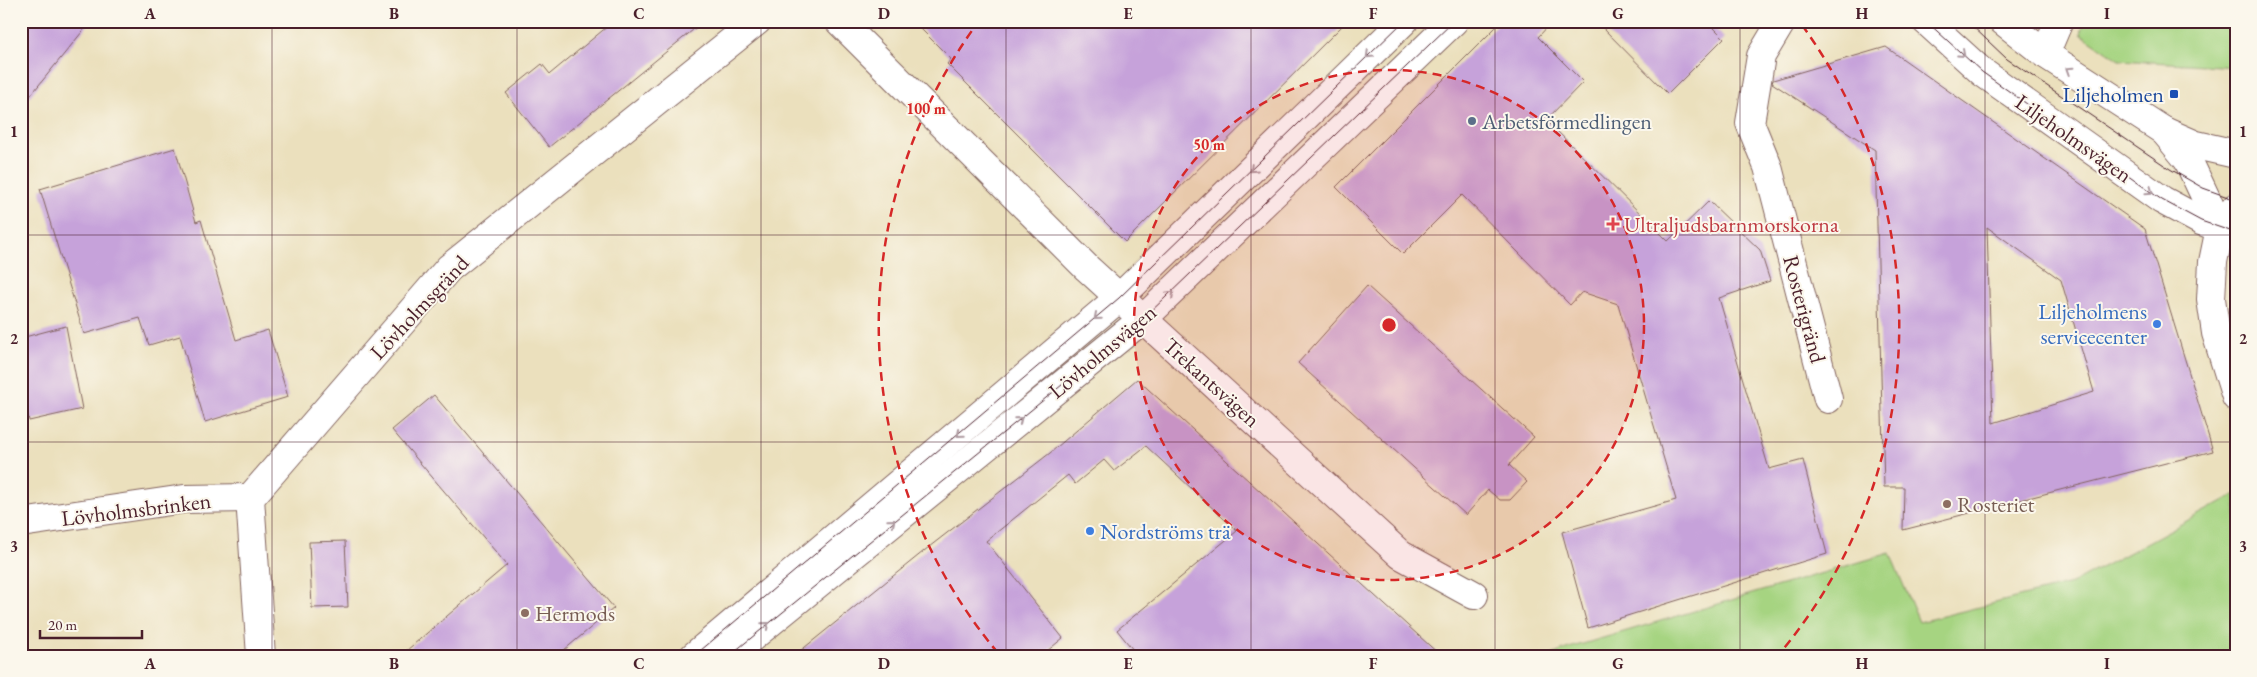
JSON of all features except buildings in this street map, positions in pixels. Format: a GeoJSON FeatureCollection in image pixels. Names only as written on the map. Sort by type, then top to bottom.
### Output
{"type":"FeatureCollection","features":[{"type":"Feature","properties":{"kind":"street","name":"Lövholmsgränd"},"geometry":{"type":"LineString","coordinates":[[250,498],[449,268],[756,21]]}},
{"type":"Feature","properties":{"kind":"street","name":"Trekantsvägen"},"geometry":{"type":"LineString","coordinates":[[839,21],[1119,298],[1401,554],[1474,595]]}},
{"type":"Feature","properties":{"kind":"street","name":"Lövholmsvägen"},"geometry":{"type":"LineString","coordinates":[[694,656],[1119,298],[1404,21]]}},
{"type":"Feature","properties":{"kind":"street","name":"Lövholmsvägen"},"geometry":{"type":"LineString","coordinates":[[729,656],[1143,319],[1454,21]]}},
{"type":"Feature","properties":{"kind":"street","name":"Rosterigränd"},"geometry":{"type":"LineString","coordinates":[[1782,21],[1761,56],[1750,123],[1768,167],[1828,399]]}},
{"type":"Feature","properties":{"kind":"street","name":"Liljeholmsvägen"},"geometry":{"type":"LineString","coordinates":[[1926,21],[1982,72],[2132,179],[2181,210],[2230,223]]}},
{"type":"Feature","properties":{"kind":"street"},"geometry":{"type":"LineString","coordinates":[[2003,21],[2045,54],[2164,131],[2196,145],[2236,154]]}},
{"type":"Feature","properties":{"kind":"street"},"geometry":{"type":"LineString","coordinates":[[2045,54],[2060,21]]}},
{"type":"Feature","properties":{"kind":"street"},"geometry":{"type":"LineString","coordinates":[[2164,131],[2188,160],[2203,188],[2230,223],[2212,262],[2211,299],[2216,333],[2236,397]]}},
{"type":"Feature","properties":{"kind":"street"},"geometry":{"type":"LineString","coordinates":[[2203,188],[2236,200]]}},
{"type":"Feature","properties":{"kind":"street","name":"Lövholmsbrinken"},"geometry":{"type":"LineString","coordinates":[[21,522],[184,500],[250,498]]}},
{"type":"Feature","properties":{"kind":"street"},"geometry":{"type":"LineString","coordinates":[[250,498],[261,656]]}},
{"type":"Feature","properties":{"kind":"green space"},"geometry":{"type":"Polygon","coordinates":[[[2084,21],[2236,21],[2236,67],[2119,60],[2081,34],[2084,21]]]}},
{"type":"Feature","properties":{"kind":"green space"},"geometry":{"type":"Polygon","coordinates":[[[2236,494],[2236,656],[1550,656],[1566,649],[1890,553],[1919,622],[2071,584],[2236,494]]]}},
{"type":"Feature","properties":{"kind":"tram line"},"geometry":{"type":"LineString","coordinates":[[694,656],[1119,298],[1404,21]]}},
{"type":"Feature","properties":{"kind":"tram line"},"geometry":{"type":"LineString","coordinates":[[729,656],[1143,319],[1454,21]]}},
{"type":"Feature","properties":{"kind":"tram line"},"geometry":{"type":"LineString","coordinates":[[1926,21],[1982,72],[2162,200],[2201,221],[2236,233]]}},
{"type":"Feature","properties":{"kind":"tram line"},"geometry":{"type":"LineString","coordinates":[[1967,21],[2007,59],[2170,169],[2203,188],[2236,200]]}},
{"type":"Feature","properties":{"kind":"place","name":"Liljeholmen"},"geometry":{"type":"Point","coordinates":[2174,94]}},
{"type":"Feature","properties":{"kind":"place","name":"Arbetsförmedlingen"},"geometry":{"type":"Point","coordinates":[1472,121]}},
{"type":"Feature","properties":{"kind":"place","name":"Ultraljudsbarnmorskorna"},"geometry":{"type":"Point","coordinates":[1613,224]}},
{"type":"Feature","properties":{"kind":"place","name":"Liljeholmens servicecenter"},"geometry":{"type":"Point","coordinates":[2157,324]}},
{"type":"Feature","properties":{"kind":"place","name":"Rosteriet"},"geometry":{"type":"Point","coordinates":[1947,504]}},
{"type":"Feature","properties":{"kind":"place","name":"Nordströms trä"},"geometry":{"type":"Point","coordinates":[1090,531]}},
{"type":"Feature","properties":{"kind":"place","name":"Hermods"},"geometry":{"type":"Point","coordinates":[525,613]}}]}
